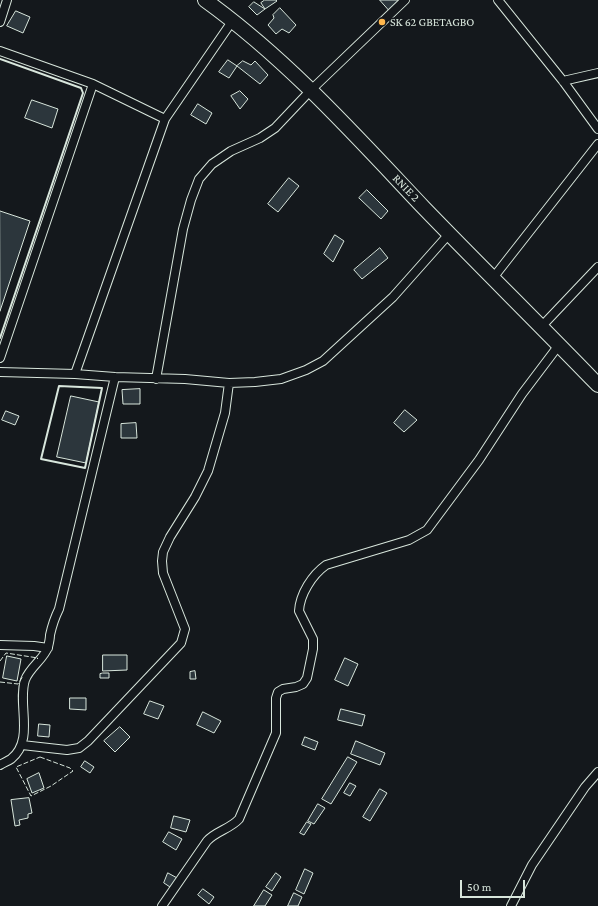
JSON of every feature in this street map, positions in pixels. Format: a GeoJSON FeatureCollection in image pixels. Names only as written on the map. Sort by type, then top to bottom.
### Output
{"type":"FeatureCollection","features":[{"type":"Feature","properties":{"kind":"highway","name":"RNIE 2"},"geometry":{"type":"LineString","coordinates":[[205,0],[233,20],[312,90],[598,385]]}},
{"type":"Feature","properties":{"kind":"street"},"geometry":{"type":"LineString","coordinates":[[0,22],[6,0]]}},
{"type":"Feature","properties":{"kind":"street"},"geometry":{"type":"LineString","coordinates":[[156,379],[183,229],[191,200],[199,179],[212,164],[230,151],[260,138],[275,128],[385,17],[404,0]]}},
{"type":"Feature","properties":{"kind":"street"},"geometry":{"type":"LineString","coordinates":[[498,0],[598,129]]}},
{"type":"Feature","properties":{"kind":"street"},"geometry":{"type":"LineString","coordinates":[[75,374],[165,118],[233,20]]}},
{"type":"Feature","properties":{"kind":"street"},"geometry":{"type":"LineString","coordinates":[[0,50],[93,84],[165,118]]}},
{"type":"Feature","properties":{"kind":"street"},"geometry":{"type":"LineString","coordinates":[[562,81],[598,73]]}},
{"type":"Feature","properties":{"kind":"street"},"geometry":{"type":"LineString","coordinates":[[0,358],[93,84]]}},
{"type":"Feature","properties":{"kind":"street"},"geometry":{"type":"LineString","coordinates":[[493,278],[598,144]]}},
{"type":"Feature","properties":{"kind":"street"},"geometry":{"type":"LineString","coordinates":[[0,372],[75,374],[229,383],[255,382],[281,378],[306,370],[323,361],[393,297],[450,234]]}},
{"type":"Feature","properties":{"kind":"street"},"geometry":{"type":"LineString","coordinates":[[541,327],[598,267]]}},
{"type":"Feature","properties":{"kind":"street"},"geometry":{"type":"LineString","coordinates":[[162,906],[207,841],[211,837],[233,825],[239,819],[276,733],[276,698],[278,692],[283,689],[296,687],[303,684],[307,678],[313,649],[313,639],[300,616],[299,606],[303,595],[317,572],[326,565],[409,540],[427,530],[479,460],[522,394],[559,345]]}},
{"type":"Feature","properties":{"kind":"street"},"geometry":{"type":"LineString","coordinates":[[0,765],[11,759],[22,745],[24,727],[23,692],[25,681],[29,672],[48,648],[59,609],[114,377]]}},
{"type":"Feature","properties":{"kind":"street"},"geometry":{"type":"LineString","coordinates":[[22,745],[67,750],[79,748],[88,742],[181,643],[185,629],[163,573],[163,552],[170,537],[195,497],[208,471],[224,413],[229,383]]}},
{"type":"Feature","properties":{"kind":"street"},"geometry":{"type":"LineString","coordinates":[[0,645],[48,648]]}},
{"type":"Feature","properties":{"kind":"street"},"geometry":{"type":"LineString","coordinates":[[511,906],[532,865],[585,787],[598,772]]}},
{"type":"Feature","properties":{"kind":"building"},"geometry":{"type":"Polygon","coordinates":[[[265,0],[277,1],[265,9],[261,3],[265,0]]]}},
{"type":"Feature","properties":{"kind":"building"},"geometry":{"type":"Polygon","coordinates":[[[380,0],[399,0],[389,10],[380,0]]]}},
{"type":"Feature","properties":{"kind":"building"},"geometry":{"type":"Polygon","coordinates":[[[254,2],[265,9],[257,15],[249,7],[254,2]]]}},
{"type":"Feature","properties":{"kind":"building"},"geometry":{"type":"Polygon","coordinates":[[[280,8],[296,25],[289,33],[282,29],[276,34],[268,25],[274,18],[273,15],[280,8]]]}},
{"type":"Feature","properties":{"kind":"building"},"geometry":{"type":"Polygon","coordinates":[[[16,11],[30,17],[23,33],[7,26],[16,11]]]}},
{"type":"Feature","properties":{"kind":"building"},"geometry":{"type":"Polygon","coordinates":[[[228,60],[237,66],[229,78],[219,72],[228,60]]]}},
{"type":"Feature","properties":{"kind":"building"},"geometry":{"type":"Polygon","coordinates":[[[243,61],[251,65],[255,61],[268,75],[260,84],[237,66],[243,61]]]}},
{"type":"Feature","properties":{"kind":"building"},"geometry":{"type":"Polygon","coordinates":[[[240,91],[248,99],[240,109],[231,96],[240,91]]]}},
{"type":"Feature","properties":{"kind":"building"},"geometry":{"type":"Polygon","coordinates":[[[32,100],[58,109],[52,128],[25,118],[32,100]]]}},
{"type":"Feature","properties":{"kind":"building"},"geometry":{"type":"Polygon","coordinates":[[[198,104],[212,113],[206,124],[191,115],[198,104]]]}},
{"type":"Feature","properties":{"kind":"building"},"geometry":{"type":"Polygon","coordinates":[[[289,178],[299,186],[278,212],[268,204],[289,178]]]}},
{"type":"Feature","properties":{"kind":"building"},"geometry":{"type":"Polygon","coordinates":[[[367,190],[388,211],[381,219],[359,198],[367,190]]]}},
{"type":"Feature","properties":{"kind":"building"},"geometry":{"type":"Polygon","coordinates":[[[0,211],[30,221],[0,311],[0,211]]]}},
{"type":"Feature","properties":{"kind":"building"},"geometry":{"type":"Polygon","coordinates":[[[335,235],[344,241],[333,262],[324,254],[335,235]]]}},
{"type":"Feature","properties":{"kind":"building"},"geometry":{"type":"Polygon","coordinates":[[[380,248],[388,258],[362,279],[354,270],[380,248]]]}},
{"type":"Feature","properties":{"kind":"building"},"geometry":{"type":"Polygon","coordinates":[[[140,389],[140,404],[123,404],[122,390],[140,389]]]}},
{"type":"Feature","properties":{"kind":"building"},"geometry":{"type":"Polygon","coordinates":[[[71,396],[99,402],[86,463],[57,457],[71,396]]]}},
{"type":"Feature","properties":{"kind":"building"},"geometry":{"type":"Polygon","coordinates":[[[405,410],[417,420],[404,432],[394,423],[405,410]]]}},
{"type":"Feature","properties":{"kind":"building"},"geometry":{"type":"Polygon","coordinates":[[[6,411],[19,416],[15,425],[2,420],[6,411]]]}},
{"type":"Feature","properties":{"kind":"building"},"geometry":{"type":"Polygon","coordinates":[[[136,423],[137,438],[121,438],[121,424],[136,423]]]}},
{"type":"Feature","properties":{"kind":"building"},"geometry":{"type":"Polygon","coordinates":[[[103,655],[127,655],[127,670],[103,671],[103,655]]]}},
{"type":"Feature","properties":{"kind":"building"},"geometry":{"type":"Polygon","coordinates":[[[7,656],[21,659],[17,681],[3,678],[7,656]]]}},
{"type":"Feature","properties":{"kind":"building"},"geometry":{"type":"Polygon","coordinates":[[[345,658],[358,664],[348,686],[335,680],[345,658]]]}},
{"type":"Feature","properties":{"kind":"building"},"geometry":{"type":"Polygon","coordinates":[[[195,671],[196,679],[190,679],[190,672],[195,671]]]}},
{"type":"Feature","properties":{"kind":"building"},"geometry":{"type":"Polygon","coordinates":[[[109,673],[109,678],[100,678],[100,674],[109,673]]]}},
{"type":"Feature","properties":{"kind":"building"},"geometry":{"type":"Polygon","coordinates":[[[70,698],[86,698],[86,710],[70,709],[70,698]]]}},
{"type":"Feature","properties":{"kind":"building"},"geometry":{"type":"Polygon","coordinates":[[[150,701],[164,706],[158,719],[144,714],[150,701]]]}},
{"type":"Feature","properties":{"kind":"building"},"geometry":{"type":"Polygon","coordinates":[[[341,709],[365,715],[362,726],[338,720],[341,709]]]}},
{"type":"Feature","properties":{"kind":"building"},"geometry":{"type":"Polygon","coordinates":[[[203,712],[221,721],[214,733],[197,725],[203,712]]]}},
{"type":"Feature","properties":{"kind":"building"},"geometry":{"type":"Polygon","coordinates":[[[39,724],[50,725],[49,737],[38,736],[39,724]]]}},
{"type":"Feature","properties":{"kind":"building"},"geometry":{"type":"Polygon","coordinates":[[[120,727],[130,737],[115,752],[104,741],[120,727]]]}},
{"type":"Feature","properties":{"kind":"building"},"geometry":{"type":"Polygon","coordinates":[[[305,737],[318,742],[315,750],[302,745],[305,737]]]}},
{"type":"Feature","properties":{"kind":"building"},"geometry":{"type":"Polygon","coordinates":[[[356,741],[385,753],[380,765],[351,754],[356,741]]]}},
{"type":"Feature","properties":{"kind":"building"},"geometry":{"type":"Polygon","coordinates":[[[348,757],[357,762],[331,804],[322,799],[348,757]]]}},
{"type":"Feature","properties":{"kind":"building"},"geometry":{"type":"Polygon","coordinates":[[[85,761],[94,767],[90,773],[81,767],[85,761]]]}},
{"type":"Feature","properties":{"kind":"building"},"geometry":{"type":"Polygon","coordinates":[[[39,773],[44,788],[32,793],[27,779],[39,773]]]}},
{"type":"Feature","properties":{"kind":"building"},"geometry":{"type":"Polygon","coordinates":[[[350,783],[356,786],[350,796],[344,793],[350,783]]]}},
{"type":"Feature","properties":{"kind":"building"},"geometry":{"type":"Polygon","coordinates":[[[380,789],[387,793],[370,821],[363,817],[380,789]]]}},
{"type":"Feature","properties":{"kind":"building"},"geometry":{"type":"Polygon","coordinates":[[[29,798],[32,813],[28,814],[28,818],[19,820],[20,825],[15,826],[11,800],[29,798]]]}},
{"type":"Feature","properties":{"kind":"building"},"geometry":{"type":"Polygon","coordinates":[[[318,804],[325,808],[314,824],[308,821],[318,804]]]}},
{"type":"Feature","properties":{"kind":"building"},"geometry":{"type":"Polygon","coordinates":[[[174,816],[190,820],[186,832],[171,828],[174,816]]]}},
{"type":"Feature","properties":{"kind":"building"},"geometry":{"type":"Polygon","coordinates":[[[307,822],[311,824],[304,835],[300,833],[307,822]]]}},
{"type":"Feature","properties":{"kind":"building"},"geometry":{"type":"Polygon","coordinates":[[[169,832],[182,839],[176,850],[163,842],[169,832]]]}},
{"type":"Feature","properties":{"kind":"building"},"geometry":{"type":"Polygon","coordinates":[[[305,869],[313,873],[304,894],[296,890],[305,869]]]}},
{"type":"Feature","properties":{"kind":"building"},"geometry":{"type":"Polygon","coordinates":[[[168,873],[179,879],[173,889],[164,883],[168,873]]]}},
{"type":"Feature","properties":{"kind":"building"},"geometry":{"type":"Polygon","coordinates":[[[276,873],[281,877],[272,891],[266,887],[276,873]]]}},
{"type":"Feature","properties":{"kind":"building"},"geometry":{"type":"Polygon","coordinates":[[[203,889],[214,897],[209,904],[198,895],[203,889]]]}},
{"type":"Feature","properties":{"kind":"building"},"geometry":{"type":"Polygon","coordinates":[[[264,890],[272,895],[265,906],[254,906],[264,890]]]}},
{"type":"Feature","properties":{"kind":"building"},"geometry":{"type":"Polygon","coordinates":[[[294,893],[302,897],[298,906],[288,906],[294,893]]]}},
{"type":"Feature","properties":{"kind":"fence"},"geometry":{"type":"LineString","coordinates":[[0,661],[6,653],[38,658],[37,659]]}},
{"type":"Feature","properties":{"kind":"fence"},"geometry":{"type":"LineString","coordinates":[[0,682],[18,684],[23,676]]}},
{"type":"Feature","properties":{"kind":"fence"},"geometry":{"type":"LineString","coordinates":[[40,757],[70,768],[73,771],[51,786],[31,796],[16,767],[40,757]]}},
{"type":"Feature","properties":{"kind":"wall"},"geometry":{"type":"LineString","coordinates":[[0,59],[81,88],[83,93],[0,338]]}},
{"type":"Feature","properties":{"kind":"wall"},"geometry":{"type":"LineString","coordinates":[[59,386],[102,388],[85,468],[41,459],[59,386]]}},
{"type":"Feature","properties":{"kind":"place","name":"SK 62 GBETAGBO"},"geometry":{"type":"Point","coordinates":[382,22]}}]}
